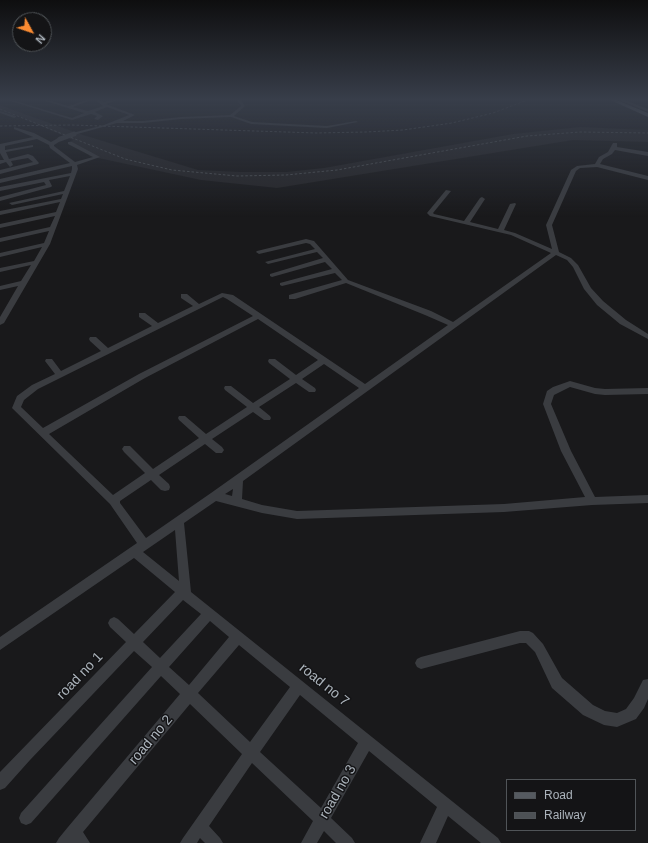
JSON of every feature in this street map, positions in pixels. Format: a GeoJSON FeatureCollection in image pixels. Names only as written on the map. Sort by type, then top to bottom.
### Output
{"type":"FeatureCollection","features":[{"type":"Feature","properties":{"kind":"street"},"geometry":{"type":"LineString","coordinates":[[16,177],[8,160],[2,152],[2,144],[31,138]]}},
{"type":"Feature","properties":{"kind":"street"},"geometry":{"type":"LineString","coordinates":[[0,323],[47,244],[75,169],[74,164],[55,150],[51,144],[40,138]]}},
{"type":"Feature","properties":{"kind":"street"},"geometry":{"type":"LineString","coordinates":[[51,144],[62,138]]}},
{"type":"Feature","properties":{"kind":"street"},"geometry":{"type":"LineString","coordinates":[[0,181],[74,164],[97,157],[70,143]]}},
{"type":"Feature","properties":{"kind":"street"},"geometry":{"type":"LineString","coordinates":[[2,152],[31,146]]}},
{"type":"Feature","properties":{"kind":"street"},"geometry":{"type":"LineString","coordinates":[[597,165],[601,158],[610,153],[614,146],[648,154]]}},
{"type":"Feature","properties":{"kind":"street"},"geometry":{"type":"LineString","coordinates":[[0,162],[30,156],[36,163],[0,172]]}},
{"type":"Feature","properties":{"kind":"street"},"geometry":{"type":"LineString","coordinates":[[555,254],[556,251],[549,225],[568,183],[577,168],[597,165],[648,178]]}},
{"type":"Feature","properties":{"kind":"street"},"geometry":{"type":"LineString","coordinates":[[0,189],[45,178],[72,174]]}},
{"type":"Feature","properties":{"kind":"street"},"geometry":{"type":"LineString","coordinates":[[0,199],[49,186],[45,178]]}},
{"type":"Feature","properties":{"kind":"street"},"geometry":{"type":"LineString","coordinates":[[448,191],[430,213],[434,216],[518,236],[569,259],[576,266],[588,288],[600,302],[623,322],[648,337]]}},
{"type":"Feature","properties":{"kind":"street"},"geometry":{"type":"LineString","coordinates":[[12,203],[66,192]]}},
{"type":"Feature","properties":{"kind":"street"},"geometry":{"type":"LineString","coordinates":[[466,223],[482,199]]}},
{"type":"Feature","properties":{"kind":"street"},"geometry":{"type":"LineString","coordinates":[[0,213],[63,200]]}},
{"type":"Feature","properties":{"kind":"street"},"geometry":{"type":"LineString","coordinates":[[500,231],[513,204]]}},
{"type":"Feature","properties":{"kind":"street"},"geometry":{"type":"LineString","coordinates":[[0,226],[58,213]]}},
{"type":"Feature","properties":{"kind":"street"},"geometry":{"type":"LineString","coordinates":[[0,240],[54,228]]}},
{"type":"Feature","properties":{"kind":"street"},"geometry":{"type":"LineString","coordinates":[[259,252],[309,241],[312,242],[346,281],[428,313],[453,325]]}},
{"type":"Feature","properties":{"kind":"street"},"geometry":{"type":"LineString","coordinates":[[0,254],[47,244]]}},
{"type":"Feature","properties":{"kind":"street"},"geometry":{"type":"LineString","coordinates":[[268,262],[319,250]]}},
{"type":"Feature","properties":{"kind":"street"},"geometry":{"type":"LineString","coordinates":[[0,644],[238,480],[453,325],[555,254]]}},
{"type":"Feature","properties":{"kind":"street"},"geometry":{"type":"LineString","coordinates":[[272,275],[327,259]]}},
{"type":"Feature","properties":{"kind":"street"},"geometry":{"type":"LineString","coordinates":[[0,270],[37,262]]}},
{"type":"Feature","properties":{"kind":"street"},"geometry":{"type":"LineString","coordinates":[[282,284],[337,270]]}},
{"type":"Feature","properties":{"kind":"street"},"geometry":{"type":"LineString","coordinates":[[292,297],[346,281]]}},
{"type":"Feature","properties":{"kind":"street"},"geometry":{"type":"LineString","coordinates":[[0,288],[23,282]]}},
{"type":"Feature","properties":{"kind":"street"},"geometry":{"type":"LineString","coordinates":[[49,361],[60,375],[225,294],[365,388]]}},
{"type":"Feature","properties":{"kind":"street"},"geometry":{"type":"LineString","coordinates":[[184,296],[198,306]]}},
{"type":"Feature","properties":{"kind":"street"},"geometry":{"type":"LineString","coordinates":[[0,307],[10,305]]}},
{"type":"Feature","properties":{"kind":"street"},"geometry":{"type":"LineString","coordinates":[[142,315],[158,327]]}},
{"type":"Feature","properties":{"kind":"street"},"geometry":{"type":"LineString","coordinates":[[42,433],[142,376],[258,316]]}},
{"type":"Feature","properties":{"kind":"street"},"geometry":{"type":"LineString","coordinates":[[93,339],[106,352]]}},
{"type":"Feature","properties":{"kind":"street"},"geometry":{"type":"LineString","coordinates":[[272,361],[312,390]]}},
{"type":"Feature","properties":{"kind":"street"},"geometry":{"type":"LineString","coordinates":[[114,502],[116,498],[323,361]]}},
{"type":"Feature","properties":{"kind":"street","name":"road no 7"},"geometry":{"type":"LineString","coordinates":[[60,375],[36,387],[20,398],[16,408],[114,502],[140,548],[185,594],[493,843]]}},
{"type":"Feature","properties":{"kind":"street"},"geometry":{"type":"LineString","coordinates":[[592,501],[566,451],[548,408],[547,404],[550,393],[570,384],[595,391],[605,392],[648,391]]}},
{"type":"Feature","properties":{"kind":"street"},"geometry":{"type":"LineString","coordinates":[[228,388],[267,418]]}},
{"type":"Feature","properties":{"kind":"street"},"geometry":{"type":"LineString","coordinates":[[182,418],[219,450]]}},
{"type":"Feature","properties":{"kind":"street"},"geometry":{"type":"LineString","coordinates":[[127,449],[164,487]]}},
{"type":"Feature","properties":{"kind":"street"},"geometry":{"type":"LineString","coordinates":[[237,502],[238,480]]}},
{"type":"Feature","properties":{"kind":"street"},"geometry":{"type":"LineString","coordinates":[[215,496],[275,512],[297,515],[504,508],[592,501],[648,499]]}},
{"type":"Feature","properties":{"kind":"street"},"geometry":{"type":"LineString","coordinates":[[179,521],[185,594]]}},
{"type":"Feature","properties":{"kind":"street","name":"road no 1"},"geometry":{"type":"LineString","coordinates":[[0,783],[24,755],[185,594]]}},
{"type":"Feature","properties":{"kind":"street"},"geometry":{"type":"LineString","coordinates":[[26,818],[209,613]]}},
{"type":"Feature","properties":{"kind":"street"},"geometry":{"type":"LineString","coordinates":[[114,623],[347,843]]}},
{"type":"Feature","properties":{"kind":"street","name":"road no 2"},"geometry":{"type":"LineString","coordinates":[[73,839],[238,636]]}},
{"type":"Feature","properties":{"kind":"street"},"geometry":{"type":"LineString","coordinates":[[421,663],[520,637],[529,637],[540,648],[557,683],[588,710],[604,718],[617,720],[631,714],[640,703],[648,685]]}},
{"type":"Feature","properties":{"kind":"street"},"geometry":{"type":"LineString","coordinates":[[188,843],[299,685]]}},
{"type":"Feature","properties":{"kind":"street","name":"road no 3"},"geometry":{"type":"LineString","coordinates":[[309,843],[367,741]]}},
{"type":"Feature","properties":{"kind":"street"},"geometry":{"type":"LineString","coordinates":[[428,843],[446,805]]}},
{"type":"Feature","properties":{"kind":"street"},"geometry":{"type":"LineString","coordinates":[[200,826],[215,843]]}},
{"type":"Feature","properties":{"kind":"shaded area"},"geometry":{"type":"Polygon","coordinates":[[[69,138],[94,138],[198,170],[242,172],[286,172],[324,168],[489,138],[648,138],[648,142],[573,140],[277,188],[201,180],[89,156],[91,153],[69,142],[73,140],[69,138]]]}},
{"type":"Feature","properties":{"kind":"railway"},"geometry":{"type":"LineString","coordinates":[[73,138],[125,159],[172,170],[237,176],[286,175],[337,170],[514,138]]}}]}
